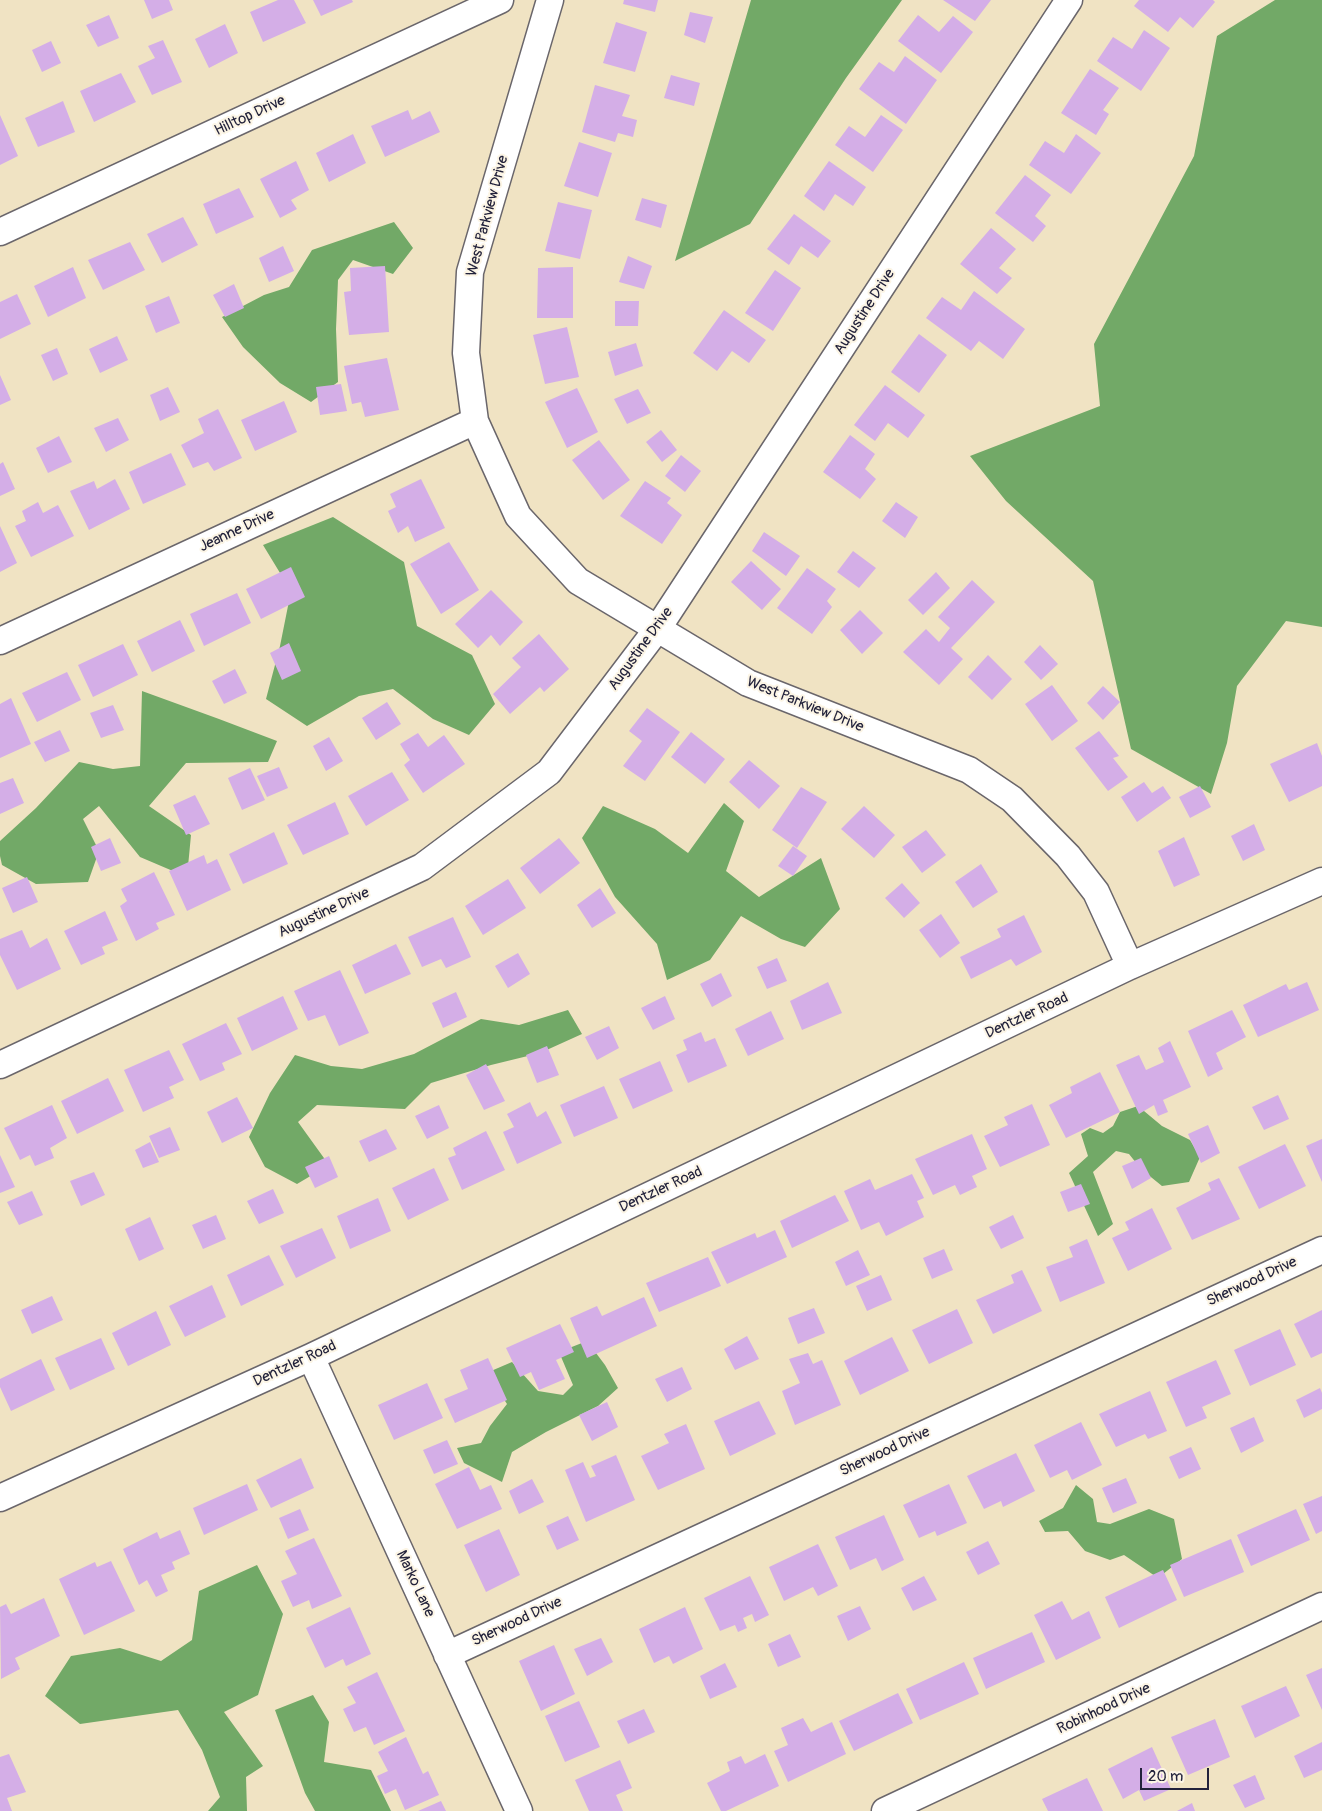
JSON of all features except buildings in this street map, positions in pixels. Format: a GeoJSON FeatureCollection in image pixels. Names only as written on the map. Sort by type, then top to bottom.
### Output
{"type":"FeatureCollection","features":[{"type":"Feature","properties":{"kind":"street","name":"Hilltop Drive"},"geometry":{"type":"LineString","coordinates":[[0,232],[500,0]]}},
{"type":"Feature","properties":{"kind":"street","name":"West Parkview Drive"},"geometry":{"type":"LineString","coordinates":[[550,0],[470,272],[466,353],[475,421],[518,516],[578,581],[748,683],[969,770],[1012,799],[1068,856],[1096,892],[1130,966]]}},
{"type":"Feature","properties":{"kind":"street","name":"Augustine Drive"},"geometry":{"type":"LineString","coordinates":[[0,1065],[422,867],[549,772],[658,628],[1069,0]]}},
{"type":"Feature","properties":{"kind":"street","name":"Jeanne Drive"},"geometry":{"type":"LineString","coordinates":[[0,641],[475,421]]}},
{"type":"Feature","properties":{"kind":"street","name":"Dentzler Road"},"geometry":{"type":"LineString","coordinates":[[0,1498],[310,1357],[1130,966],[1322,881]]}},
{"type":"Feature","properties":{"kind":"street","name":"Sherwood Drive"},"geometry":{"type":"LineString","coordinates":[[447,1655],[1322,1250]]}},
{"type":"Feature","properties":{"kind":"street","name":"Marko Lane"},"geometry":{"type":"LineString","coordinates":[[310,1357],[519,1811]]}},
{"type":"Feature","properties":{"kind":"street","name":"Robinhood Drive"},"geometry":{"type":"LineString","coordinates":[[885,1811],[1322,1606]]}},
{"type":"Feature","properties":{"kind":"green space"},"geometry":{"type":"Polygon","coordinates":[[[751,0],[902,0],[846,78],[750,224],[675,261],[751,0]]]}},
{"type":"Feature","properties":{"kind":"green space"},"geometry":{"type":"Polygon","coordinates":[[[1275,0],[1322,0],[1322,627],[1286,621],[1237,686],[1227,743],[1211,794],[1131,749],[1093,581],[1006,501],[970,456],[1100,406],[1094,344],[1194,156],[1217,36],[1275,0]]]}},
{"type":"Feature","properties":{"kind":"green space"},"geometry":{"type":"Polygon","coordinates":[[[394,222],[413,248],[393,274],[353,260],[338,280],[336,329],[338,382],[311,402],[280,383],[243,347],[222,317],[264,295],[289,287],[312,250],[394,222]]]}},
{"type":"Feature","properties":{"kind":"green space"},"geometry":{"type":"Polygon","coordinates":[[[333,517],[404,562],[417,626],[472,655],[495,704],[469,735],[433,719],[393,689],[359,696],[307,726],[266,699],[280,646],[291,591],[263,545],[333,517]]]}},
{"type":"Feature","properties":{"kind":"green space"},"geometry":{"type":"Polygon","coordinates":[[[142,691],[277,741],[268,762],[186,763],[149,806],[191,835],[187,877],[140,857],[99,806],[83,819],[99,851],[88,882],[36,884],[2,865],[0,841],[36,808],[79,762],[113,769],[140,766],[142,691]]]}},
{"type":"Feature","properties":{"kind":"green space"},"geometry":{"type":"Polygon","coordinates":[[[724,803],[744,821],[726,871],[759,897],[821,858],[840,909],[805,947],[781,939],[741,916],[710,960],[667,980],[657,944],[615,897],[582,838],[603,806],[655,829],[688,853],[724,803]]]}},
{"type":"Feature","properties":{"kind":"green space"},"geometry":{"type":"Polygon","coordinates":[[[568,1010],[582,1034],[540,1053],[431,1083],[405,1109],[317,1105],[298,1122],[329,1165],[297,1184],[265,1167],[249,1137],[270,1093],[295,1055],[331,1066],[362,1069],[414,1054],[481,1019],[519,1025],[568,1010]]]}},
{"type":"Feature","properties":{"kind":"green space"},"geometry":{"type":"Polygon","coordinates":[[[1138,1106],[1162,1126],[1190,1140],[1200,1157],[1189,1182],[1162,1186],[1141,1169],[1129,1154],[1116,1151],[1093,1172],[1113,1224],[1098,1236],[1069,1173],[1088,1156],[1081,1134],[1090,1128],[1103,1133],[1113,1126],[1120,1112],[1138,1106]]]}},
{"type":"Feature","properties":{"kind":"green space"},"geometry":{"type":"Polygon","coordinates":[[[587,1341],[605,1365],[618,1388],[598,1406],[546,1432],[512,1452],[502,1482],[464,1463],[457,1448],[481,1443],[490,1426],[507,1404],[496,1387],[491,1371],[512,1362],[538,1391],[563,1395],[573,1385],[559,1352],[587,1341]]]}},
{"type":"Feature","properties":{"kind":"green space"},"geometry":{"type":"Polygon","coordinates":[[[1076,1485],[1093,1499],[1097,1522],[1110,1524],[1149,1509],[1174,1519],[1182,1559],[1158,1578],[1124,1555],[1110,1560],[1085,1551],[1068,1531],[1045,1532],[1039,1521],[1063,1508],[1076,1485]]]}},
{"type":"Feature","properties":{"kind":"green space"},"geometry":{"type":"Polygon","coordinates":[[[257,1565],[283,1614],[258,1695],[224,1712],[263,1766],[246,1777],[247,1811],[208,1811],[220,1797],[202,1750],[178,1710],[80,1724],[45,1696],[71,1656],[120,1648],[161,1661],[192,1640],[199,1591],[257,1565]]]}},
{"type":"Feature","properties":{"kind":"green space"},"geometry":{"type":"Polygon","coordinates":[[[313,1695],[329,1722],[324,1762],[371,1770],[391,1811],[315,1811],[305,1793],[275,1710],[313,1695]]]}}]}
